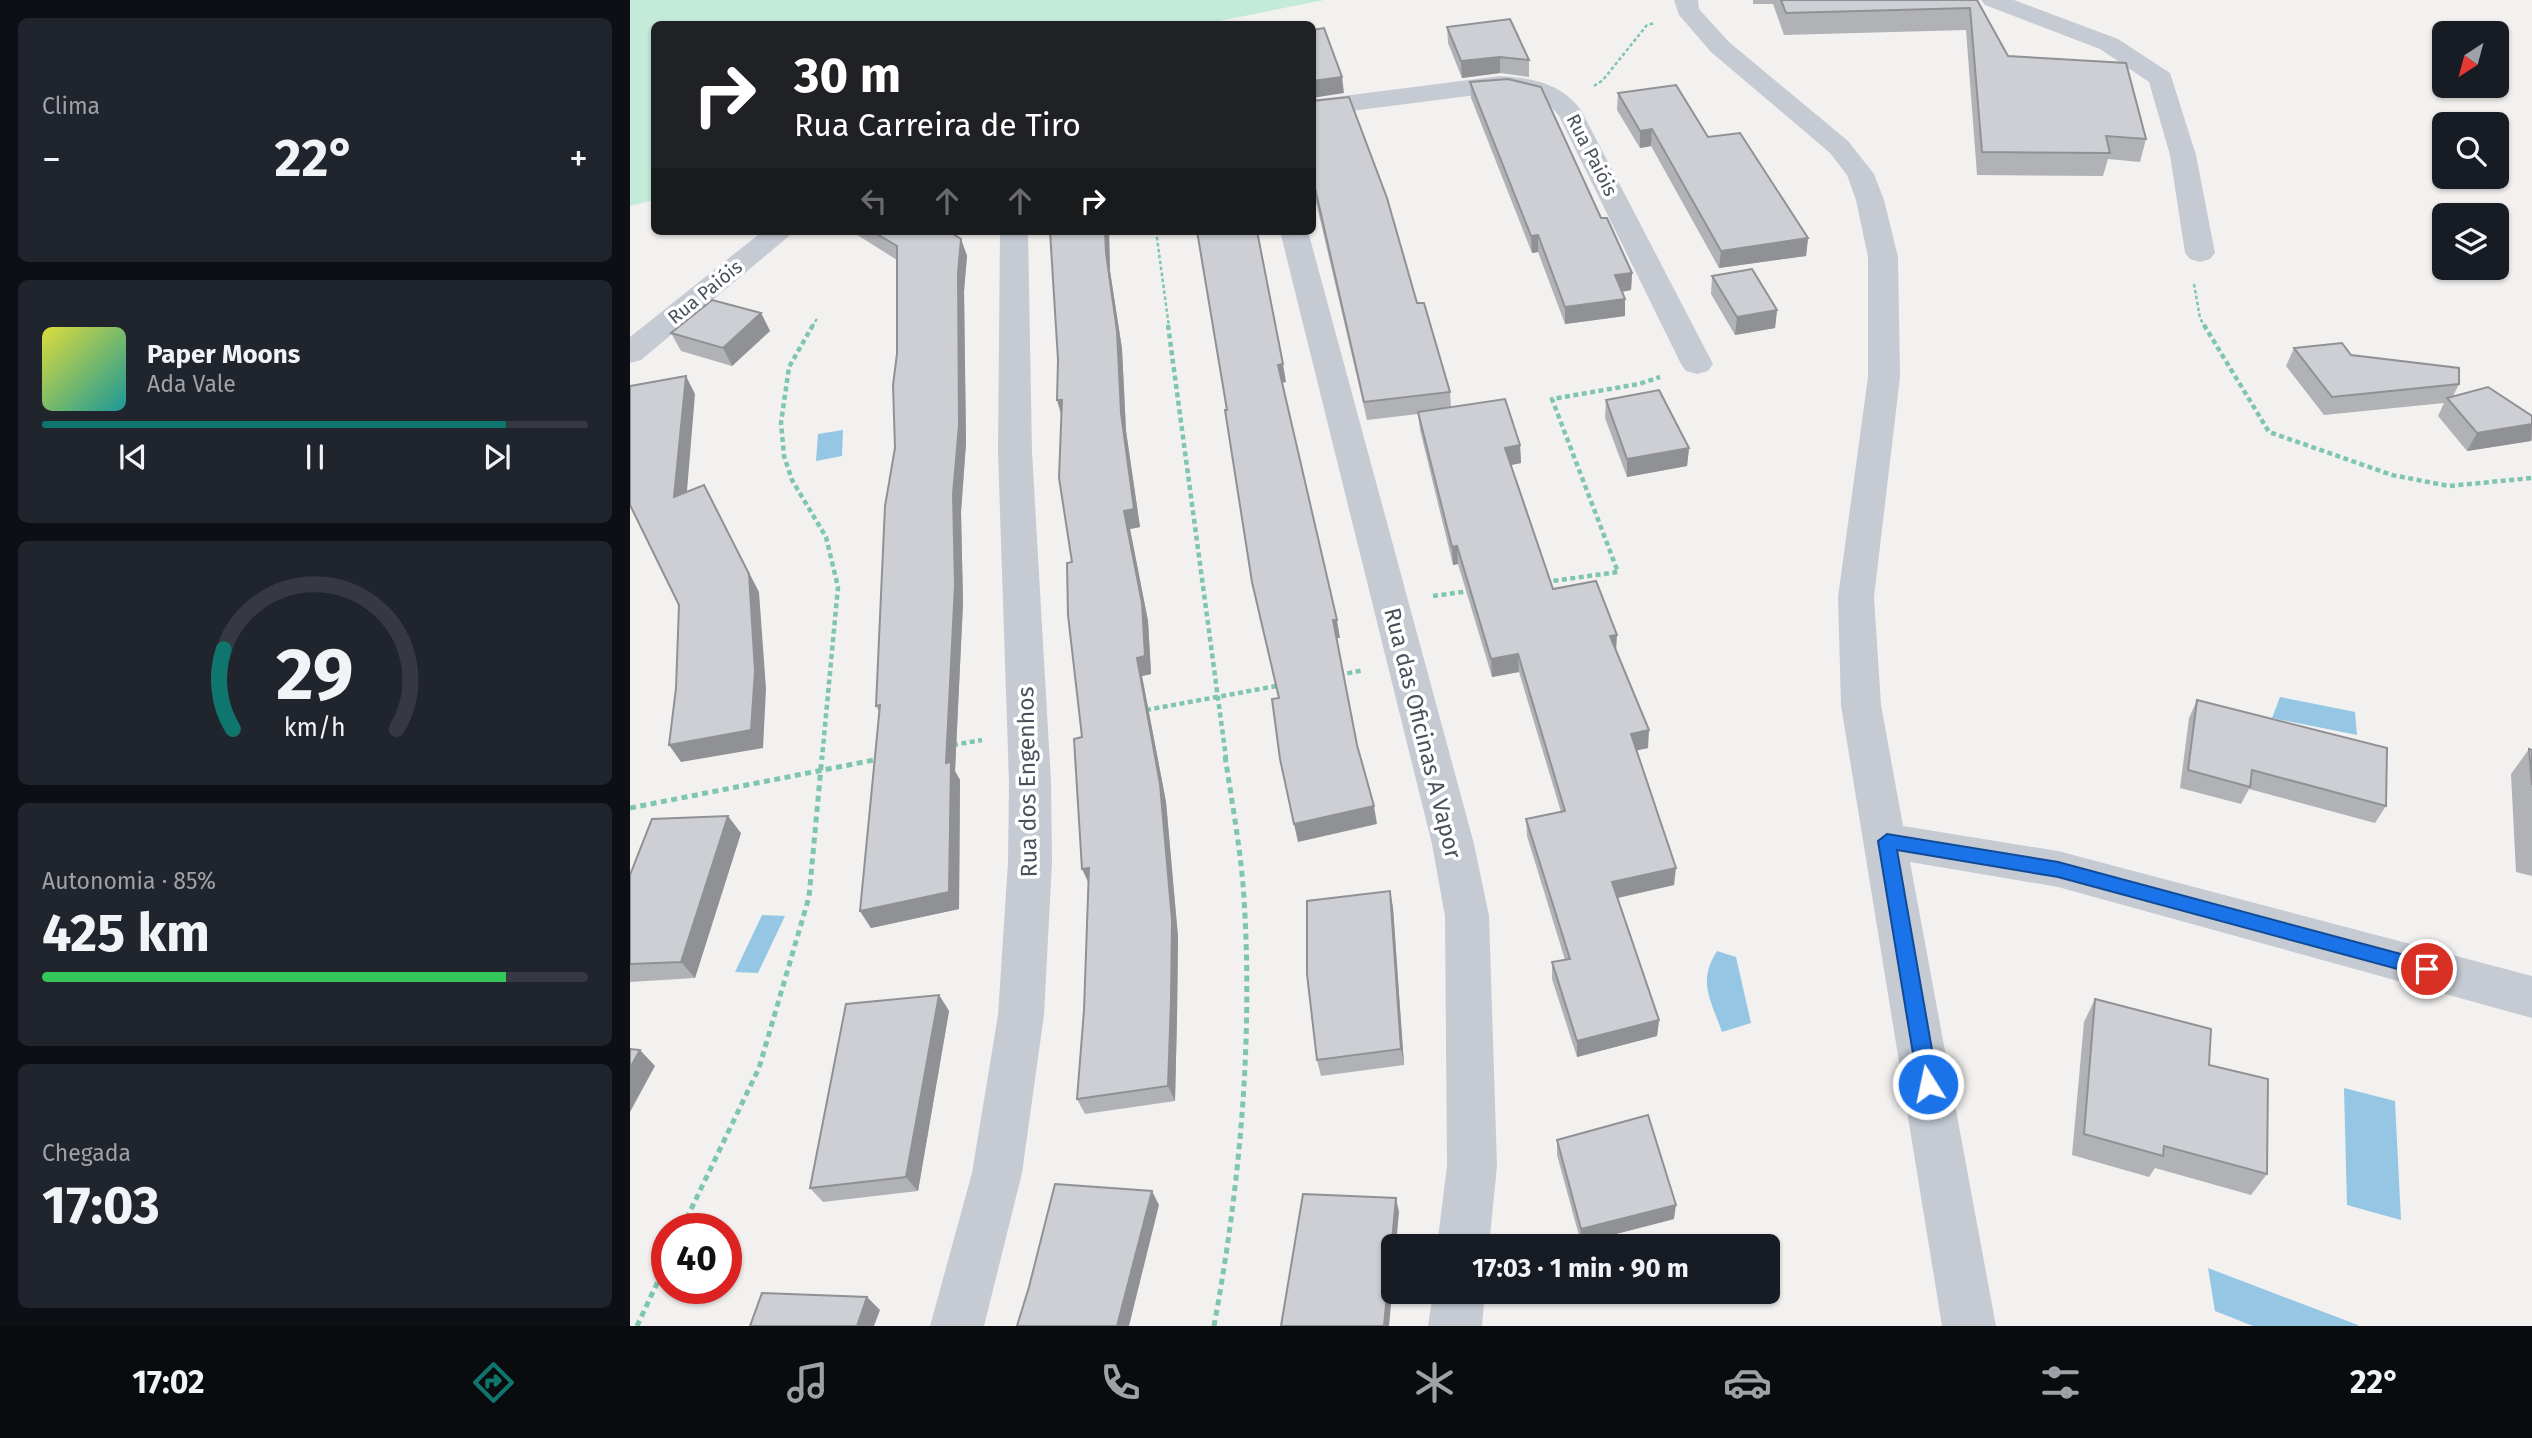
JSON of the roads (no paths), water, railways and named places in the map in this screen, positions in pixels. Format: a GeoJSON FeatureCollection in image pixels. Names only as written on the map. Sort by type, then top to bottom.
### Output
{"type":"FeatureCollection","features":[{"type":"Feature","properties":{"kind":"street"},"geometry":{"type":"LineString","coordinates":[[1993,0],[2109,44],[2161,78],[2183,155],[2200,253]]}},
{"type":"Feature","properties":{"kind":"street"},"geometry":{"type":"LineString","coordinates":[[1690,11],[1720,47],[1839,147],[1860,174],[1870,200],[1883,257],[1884,377],[1856,597],[1861,705],[1887,841],[1969,1326]]}},
{"type":"Feature","properties":{"kind":"street","name":"Rua Paióis"},"geometry":{"type":"LineString","coordinates":[[1316,107],[1500,84],[1520,85],[1555,94],[1572,115],[1697,364]]}},
{"type":"Feature","properties":{"kind":"street","name":"Rua Paióis"},"geometry":{"type":"LineString","coordinates":[[630,353],[776,235]]}},
{"type":"Feature","properties":{"kind":"street","name":"Rua dos Engenhos"},"geometry":{"type":"LineString","coordinates":[[957,1326],[997,1173],[1020,1016],[1030,862],[1030,782],[1015,453],[1014,235]]}},
{"type":"Feature","properties":{"kind":"street","name":"Rua das Oficinas A Vapor"},"geometry":{"type":"LineString","coordinates":[[1295,235],[1453,844],[1467,916],[1472,1166],[1465,1234]]}},
{"type":"Feature","properties":{"kind":"street"},"geometry":{"type":"LineString","coordinates":[[1887,841],[2058,869],[2532,998]]}},
{"type":"Feature","properties":{"kind":"street"},"geometry":{"type":"LineString","coordinates":[[1455,1326],[1457,1304]]}},
{"type":"Feature","properties":{"kind":"water"},"geometry":{"type":"Polygon","coordinates":[[[843,430],[842,456],[816,461],[818,434],[843,430]]]}},
{"type":"Feature","properties":{"kind":"water"},"geometry":{"type":"Polygon","coordinates":[[[2280,697],[2355,712],[2357,735],[2272,718],[2280,697]]]}},
{"type":"Feature","properties":{"kind":"water"},"geometry":{"type":"Polygon","coordinates":[[[762,915],[785,916],[758,973],[735,972],[762,915]]]}},
{"type":"Feature","properties":{"kind":"water"},"geometry":{"type":"Polygon","coordinates":[[[1717,951],[1736,957],[1751,1023],[1722,1032],[1710,1000],[1707,982],[1711,962],[1717,951]]]}},
{"type":"Feature","properties":{"kind":"water"},"geometry":{"type":"Polygon","coordinates":[[[2344,1088],[2395,1101],[2401,1220],[2347,1205],[2344,1088]]]}},
{"type":"Feature","properties":{"kind":"water"},"geometry":{"type":"Polygon","coordinates":[[[2208,1268],[2358,1326],[2253,1326],[2215,1311],[2208,1268]]]}}]}
